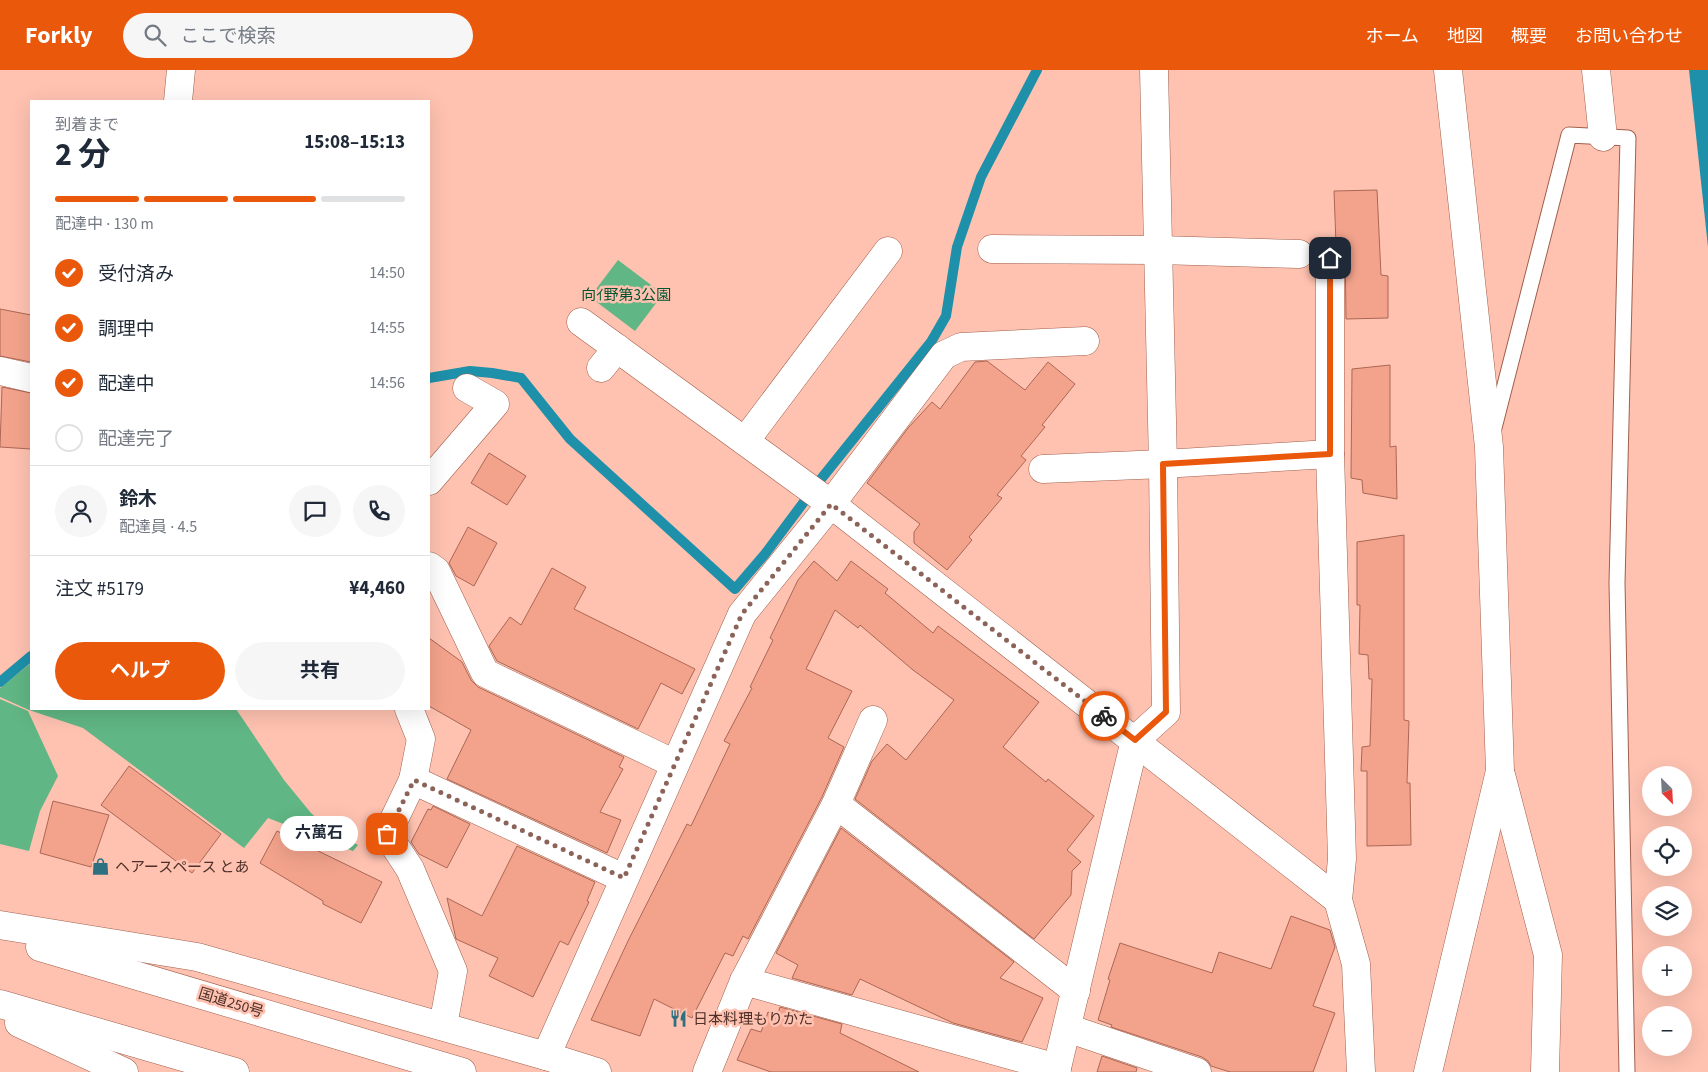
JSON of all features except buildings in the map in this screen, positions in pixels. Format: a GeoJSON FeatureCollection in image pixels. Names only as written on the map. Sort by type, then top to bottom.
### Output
{"type":"FeatureCollection","features":[{"type":"Feature","properties":{"kind":"main road"},"geometry":{"type":"LineString","coordinates":[[178,100],[181,70]]}},
{"type":"Feature","properties":{"kind":"main road"},"geometry":{"type":"LineString","coordinates":[[744,981],[1057,1070],[1135,740],[1166,712],[1163,464],[1154,70]]}},
{"type":"Feature","properties":{"kind":"main road"},"geometry":{"type":"LineString","coordinates":[[1448,70],[1489,447],[1500,771],[1548,955],[1545,1072]]}},
{"type":"Feature","properties":{"kind":"main road"},"geometry":{"type":"LineString","coordinates":[[1596,70],[1603,137]]}},
{"type":"Feature","properties":{"kind":"main road"},"geometry":{"type":"LineString","coordinates":[[992,249],[1158,250],[1298,254]]}},
{"type":"Feature","properties":{"kind":"main road"},"geometry":{"type":"LineString","coordinates":[[745,441],[888,251]]}},
{"type":"Feature","properties":{"kind":"main road"},"geometry":{"type":"LineString","coordinates":[[1330,258],[1330,454],[1342,859],[1338,900],[1356,964],[1361,1072]]}},
{"type":"Feature","properties":{"kind":"main road"},"geometry":{"type":"LineString","coordinates":[[581,322],[609,358],[745,441],[806,485],[1338,900]]}},
{"type":"Feature","properties":{"kind":"main road"},"geometry":{"type":"LineString","coordinates":[[546,1056],[742,614],[944,355],[961,347],[1085,341]]}},
{"type":"Feature","properties":{"kind":"main road"},"geometry":{"type":"LineString","coordinates":[[0,370],[30,378]]}},
{"type":"Feature","properties":{"kind":"main road"},"geometry":{"type":"LineString","coordinates":[[430,480],[495,404],[467,388]]}},
{"type":"Feature","properties":{"kind":"main road"},"geometry":{"type":"LineString","coordinates":[[1043,469],[1330,454]]}},
{"type":"Feature","properties":{"kind":"main road"},"geometry":{"type":"LineString","coordinates":[[430,567],[436,571],[485,673],[675,764]]}},
{"type":"Feature","properties":{"kind":"main road"},"geometry":{"type":"LineString","coordinates":[[410,710],[421,739],[414,780],[387,834],[410,869],[453,971],[443,1026]]}},
{"type":"Feature","properties":{"kind":"main road"},"geometry":{"type":"LineString","coordinates":[[707,1072],[744,981],[836,804],[873,720]]}},
{"type":"Feature","properties":{"kind":"main road"},"geometry":{"type":"LineString","coordinates":[[1428,1072],[1500,771]]}},
{"type":"Feature","properties":{"kind":"main road"},"geometry":{"type":"LineString","coordinates":[[414,780],[624,878]]}},
{"type":"Feature","properties":{"kind":"main road"},"geometry":{"type":"LineString","coordinates":[[836,804],[1076,991]]}},
{"type":"Feature","properties":{"kind":"main road"},"geometry":{"type":"LineString","coordinates":[[0,925],[197,957],[443,1026],[597,1072]]}},
{"type":"Feature","properties":{"kind":"main road","name":"国道250号"},"geometry":{"type":"LineString","coordinates":[[0,935],[462,1072]]}},
{"type":"Feature","properties":{"kind":"main road"},"geometry":{"type":"LineString","coordinates":[[0,1004],[234,1072]]}},
{"type":"Feature","properties":{"kind":"main road"},"geometry":{"type":"LineString","coordinates":[[0,1014],[110,1069]]}},
{"type":"Feature","properties":{"kind":"main road"},"geometry":{"type":"LineString","coordinates":[[1067,1028],[1196,1072]]}},
{"type":"Feature","properties":{"kind":"lane"},"geometry":{"type":"LineString","coordinates":[[1489,447],[1569,135],[1628,138],[1617,583],[1627,1072]]}},
{"type":"Feature","properties":{"kind":"green space","name":"向ｲ野第3公園"},"geometry":{"type":"Polygon","coordinates":[[[618,260],[663,294],[635,331],[590,297],[618,260]]]}},
{"type":"Feature","properties":{"kind":"green space"},"geometry":{"type":"Polygon","coordinates":[[[30,664],[30,710],[237,710],[284,780],[311,813],[331,831],[358,845],[353,851],[268,818],[244,848],[83,728],[29,710],[0,697],[0,688],[30,664]]]}},
{"type":"Feature","properties":{"kind":"green space"},"geometry":{"type":"Polygon","coordinates":[[[0,699],[28,711],[58,776],[40,811],[29,851],[0,844],[0,699]]]}},
{"type":"Feature","properties":{"kind":"water"},"geometry":{"type":"Polygon","coordinates":[[[1689,70],[1708,70],[1708,247],[1689,70]]]}},
{"type":"Feature","properties":{"kind":"waterway"},"geometry":{"type":"LineString","coordinates":[[430,378],[470,371],[521,378],[570,439],[735,589],[765,554],[821,479],[931,342],[946,316],[957,247],[981,177],[1037,70]]}},
{"type":"Feature","properties":{"kind":"waterway"},"geometry":{"type":"LineString","coordinates":[[0,682],[30,657]]}},
{"type":"Feature","properties":{"kind":"way so far"},"geometry":{"type":"LineString","coordinates":[[387,834],[414,780],[624,878],[742,614],[831,504],[1104,716]]}},
{"type":"Feature","properties":{"kind":"place","name":"六萬石"},"geometry":{"type":"Point","coordinates":[387,834]}},
{"type":"Feature","properties":{"kind":"place","name":"ヘアースペース とあ"},"geometry":{"type":"Point","coordinates":[101,867]}},
{"type":"Feature","properties":{"kind":"place","name":"日本料理もりかた"},"geometry":{"type":"Point","coordinates":[679,1019]}},
{"type":"Feature","properties":{"kind":"route"},"geometry":{"type":"LineString","coordinates":[[1104,716],[1135,740],[1166,712],[1163,464],[1330,454],[1330,258]]}}]}
